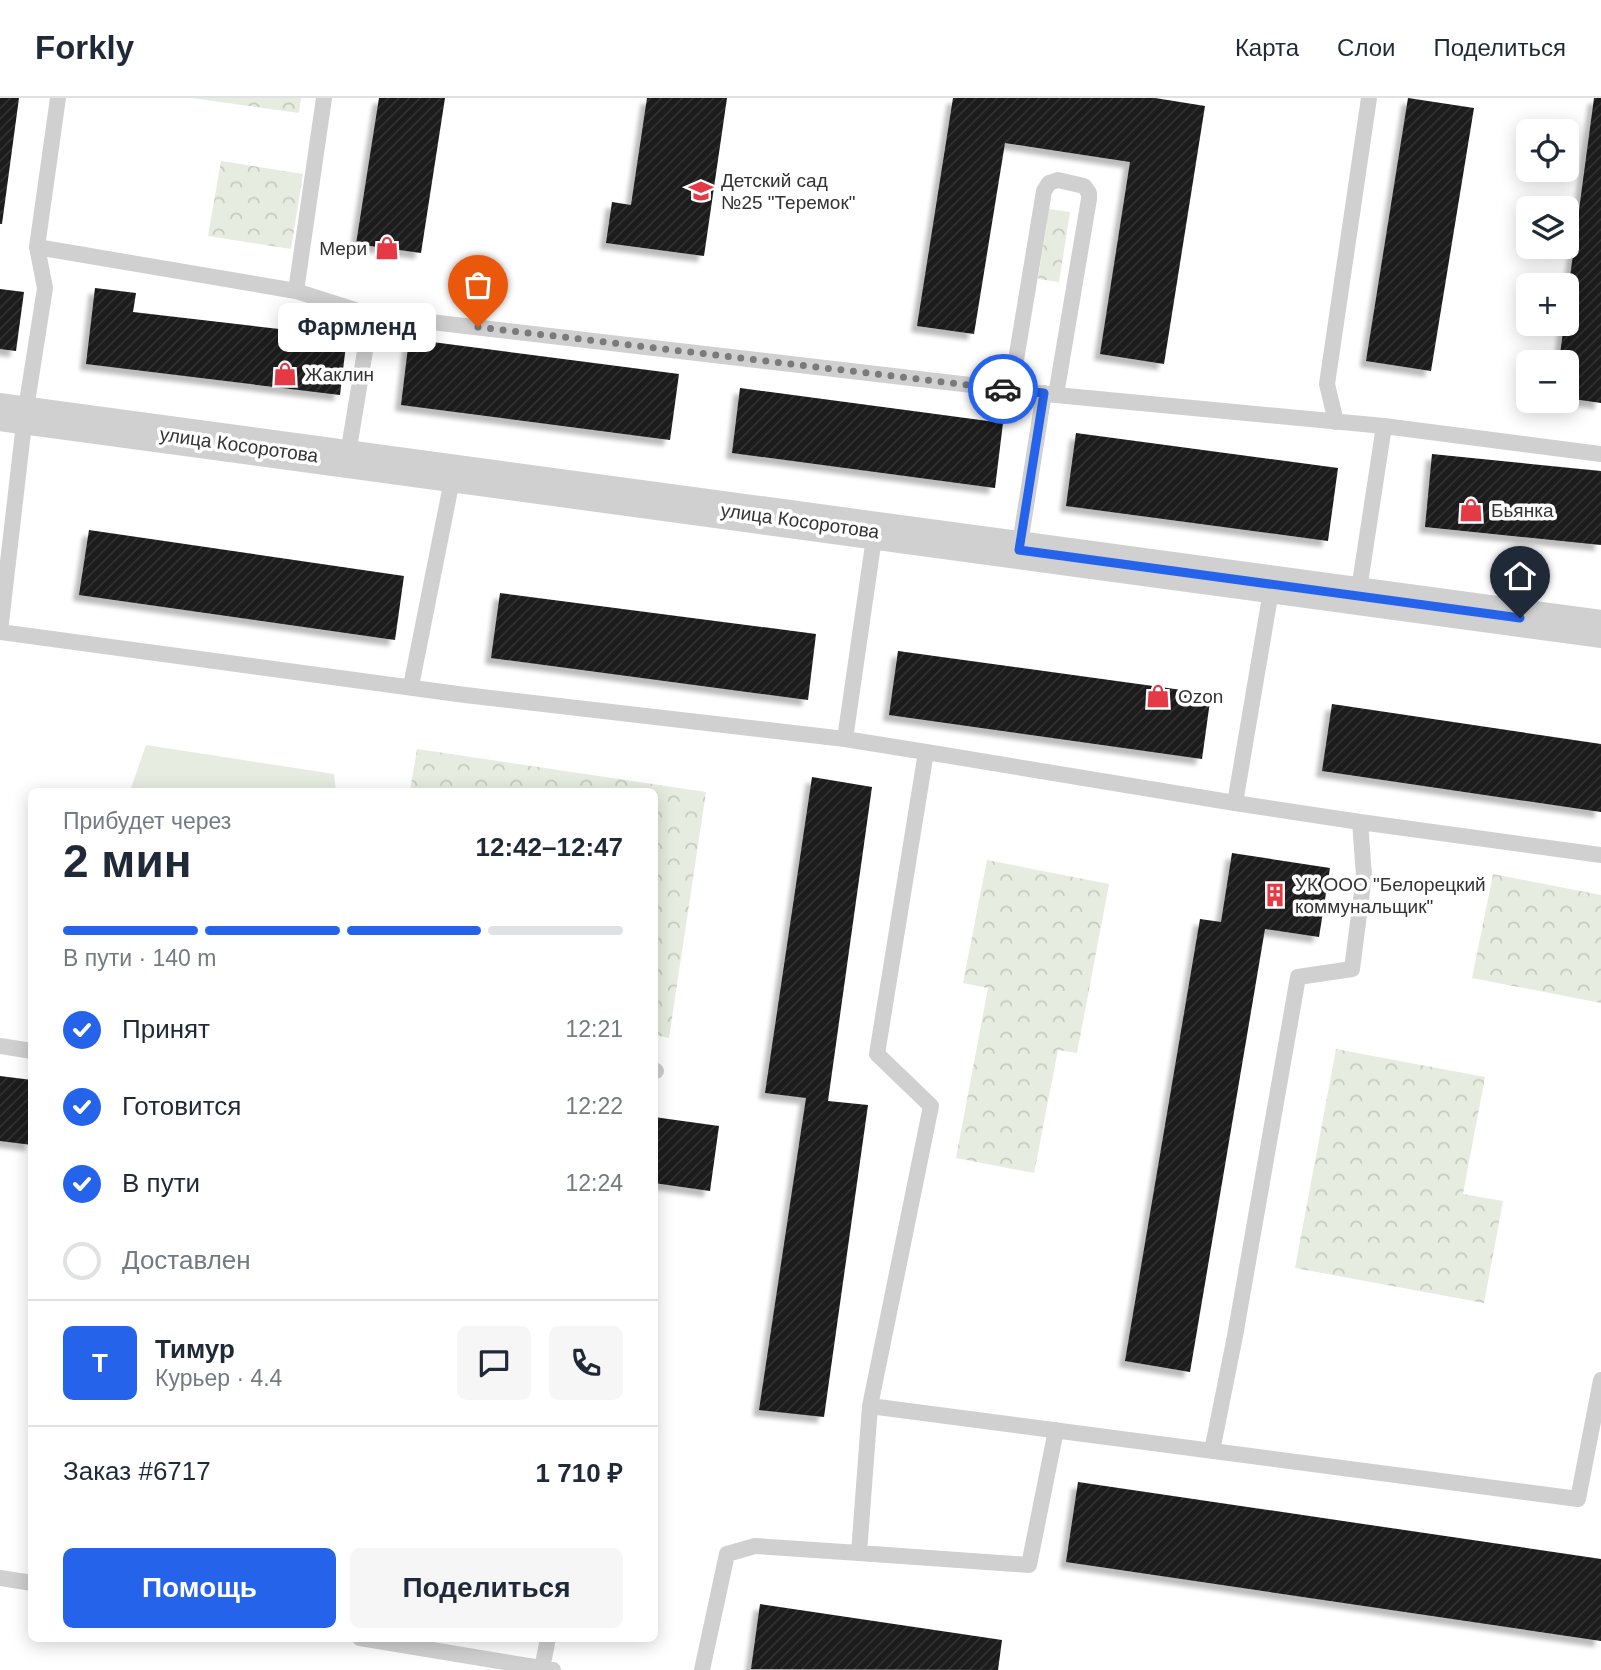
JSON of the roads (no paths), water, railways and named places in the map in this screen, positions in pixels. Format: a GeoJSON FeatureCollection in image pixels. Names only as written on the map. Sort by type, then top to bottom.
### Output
{"type":"FeatureCollection","features":[{"type":"Feature","properties":{"kind":"street","name":"улица Косоротова"},"geometry":{"type":"LineString","coordinates":[[13,414],[1601,629]]}},
{"type":"Feature","properties":{"kind":"lane"},"geometry":{"type":"LineString","coordinates":[[58,98],[37,247],[45,288],[13,414],[0,632],[465,695],[845,738],[1235,803],[1601,855]]}},
{"type":"Feature","properties":{"kind":"lane"},"geometry":{"type":"LineString","coordinates":[[296,291],[324,98]]}},
{"type":"Feature","properties":{"kind":"lane"},"geometry":{"type":"LineString","coordinates":[[1336,422],[1327,384],[1368,98]]}},
{"type":"Feature","properties":{"kind":"lane"},"geometry":{"type":"LineString","coordinates":[[1011,390],[1044,191],[1049,183],[1058,180],[1084,186],[1089,198],[1019,550]]}},
{"type":"Feature","properties":{"kind":"lane"},"geometry":{"type":"LineString","coordinates":[[37,247],[296,291],[371,315],[1011,390],[1384,426],[1601,454]]}},
{"type":"Feature","properties":{"kind":"lane"},"geometry":{"type":"LineString","coordinates":[[347,460],[371,315]]}},
{"type":"Feature","properties":{"kind":"lane"},"geometry":{"type":"LineString","coordinates":[[1358,596],[1384,426]]}},
{"type":"Feature","properties":{"kind":"lane"},"geometry":{"type":"LineString","coordinates":[[411,686],[453,475]]}},
{"type":"Feature","properties":{"kind":"lane"},"geometry":{"type":"LineString","coordinates":[[845,738],[875,531]]}},
{"type":"Feature","properties":{"kind":"lane"},"geometry":{"type":"LineString","coordinates":[[1235,803],[1272,585]]}},
{"type":"Feature","properties":{"kind":"lane"},"geometry":{"type":"LineString","coordinates":[[859,1553],[870,1406],[931,1106],[877,1054],[926,752]]}},
{"type":"Feature","properties":{"kind":"lane"},"geometry":{"type":"LineString","coordinates":[[1212,1451],[1235,1336],[1298,977],[1352,969],[1364,876],[1360,822]]}},
{"type":"Feature","properties":{"kind":"lane"},"geometry":{"type":"LineString","coordinates":[[0,1046],[28,1050]]}},
{"type":"Feature","properties":{"kind":"lane"},"geometry":{"type":"LineString","coordinates":[[870,1406],[1578,1499],[1601,1380]]}},
{"type":"Feature","properties":{"kind":"lane"},"geometry":{"type":"LineString","coordinates":[[702,1670],[727,1554],[755,1546],[1029,1565],[1056,1430]]}},
{"type":"Feature","properties":{"kind":"lane"},"geometry":{"type":"LineString","coordinates":[[0,1578],[28,1582]]}},
{"type":"Feature","properties":{"kind":"lane"},"geometry":{"type":"LineString","coordinates":[[384,1642],[548,1670],[548,1642]]}},
{"type":"Feature","properties":{"kind":"place","name":"Детский сад №25 \"Теремок\""},"geometry":{"type":"Point","coordinates":[701,191]}},
{"type":"Feature","properties":{"kind":"place","name":"Мери"},"geometry":{"type":"Point","coordinates":[387,248]}},
{"type":"Feature","properties":{"kind":"place","name":"Фармленд"},"geometry":{"type":"Point","coordinates":[478,327]}},
{"type":"Feature","properties":{"kind":"place","name":"Жаклин"},"geometry":{"type":"Point","coordinates":[285,374]}},
{"type":"Feature","properties":{"kind":"place","name":"Бьянка"},"geometry":{"type":"Point","coordinates":[1471,510]}},
{"type":"Feature","properties":{"kind":"place","name":"Ozon"},"geometry":{"type":"Point","coordinates":[1158,696]}},
{"type":"Feature","properties":{"kind":"place","name":"УК ООО \"Белорецкий коммунальщик\""},"geometry":{"type":"Point","coordinates":[1275,895]}}]}
